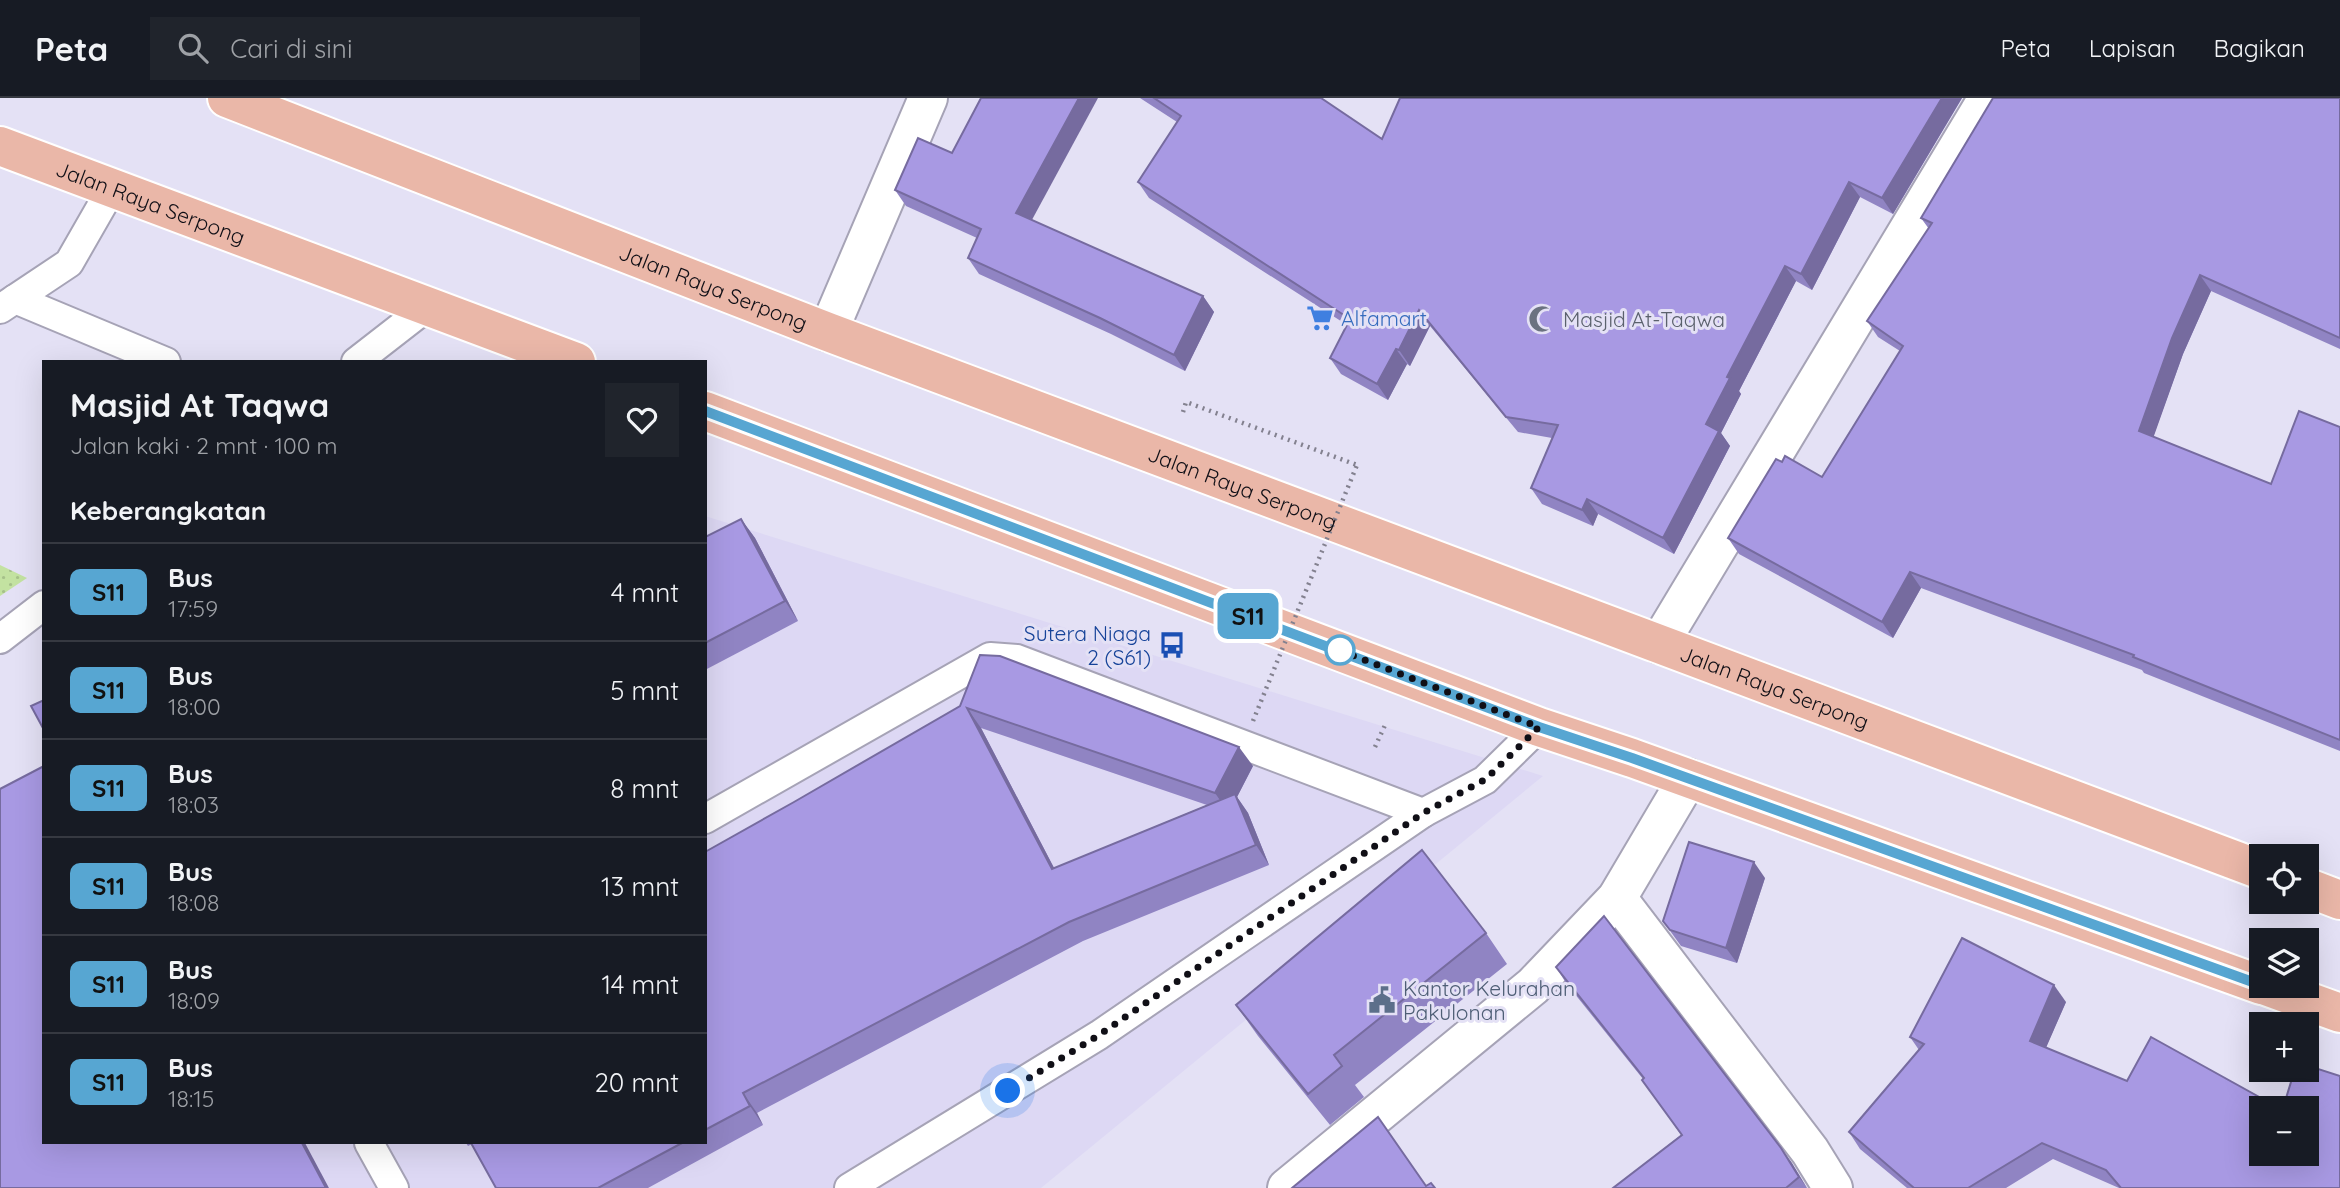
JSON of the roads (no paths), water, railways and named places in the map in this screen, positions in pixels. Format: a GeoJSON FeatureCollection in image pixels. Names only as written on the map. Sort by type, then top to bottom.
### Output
{"type":"FeatureCollection","features":[{"type":"Feature","properties":{"kind":"main road","name":"Jalan Raya Serpong"},"geometry":{"type":"LineString","coordinates":[[227,98],[828,332],[2249,865]]}},
{"type":"Feature","properties":{"kind":"main road","name":"Jalan Raya Serpong"},"geometry":{"type":"LineString","coordinates":[[0,146],[571,360]]}},
{"type":"Feature","properties":{"kind":"main road"},"geometry":{"type":"LineString","coordinates":[[707,412],[1539,727],[2249,980]]}},
{"type":"Feature","properties":{"kind":"main road"},"geometry":{"type":"LineString","coordinates":[[2319,892],[2340,900]]}},
{"type":"Feature","properties":{"kind":"main road"},"geometry":{"type":"LineString","coordinates":[[2298,998],[2340,1013]]}},
{"type":"Feature","properties":{"kind":"street"},"geometry":{"type":"LineString","coordinates":[[828,332],[929,98]]}},
{"type":"Feature","properties":{"kind":"street"},"geometry":{"type":"LineString","coordinates":[[1660,644],[1988,98]]}},
{"type":"Feature","properties":{"kind":"street"},"geometry":{"type":"LineString","coordinates":[[1287,1188],[1533,986],[1616,898],[1688,778]]}},
{"type":"Feature","properties":{"kind":"street"},"geometry":{"type":"LineString","coordinates":[[1616,898],[1810,1151],[1833,1188]]}},
{"type":"Feature","properties":{"kind":"lane"},"geometry":{"type":"LineString","coordinates":[[8,304],[69,263],[112,188]]}},
{"type":"Feature","properties":{"kind":"lane"},"geometry":{"type":"LineString","coordinates":[[8,304],[161,360]]}},
{"type":"Feature","properties":{"kind":"lane"},"geometry":{"type":"LineString","coordinates":[[359,360],[428,306]]}},
{"type":"Feature","properties":{"kind":"lane"},"geometry":{"type":"LineString","coordinates":[[0,639],[42,607]]}},
{"type":"Feature","properties":{"kind":"lane"},"geometry":{"type":"LineString","coordinates":[[707,818],[990,657],[1017,659],[1423,813]]}},
{"type":"Feature","properties":{"kind":"lane"},"geometry":{"type":"LineString","coordinates":[[849,1188],[1099,1035],[1423,813],[1486,779],[1539,727]]}},
{"type":"Feature","properties":{"kind":"lane"},"geometry":{"type":"LineString","coordinates":[[370,1144],[394,1188]]}},
{"type":"Feature","properties":{"kind":"place","name":"Alfamart"},"geometry":{"type":"Point","coordinates":[1320,318]}},
{"type":"Feature","properties":{"kind":"place","name":"Masjid At-Taqwa"},"geometry":{"type":"Point","coordinates":[1542,319]}},
{"type":"Feature","properties":{"kind":"place","name":"Sutera Niaga 2 (S61)"},"geometry":{"type":"Point","coordinates":[1172,645]}},
{"type":"Feature","properties":{"kind":"place","name":"Kantor Kelurahan Pakulonan"},"geometry":{"type":"Point","coordinates":[1382,1000]}}]}
